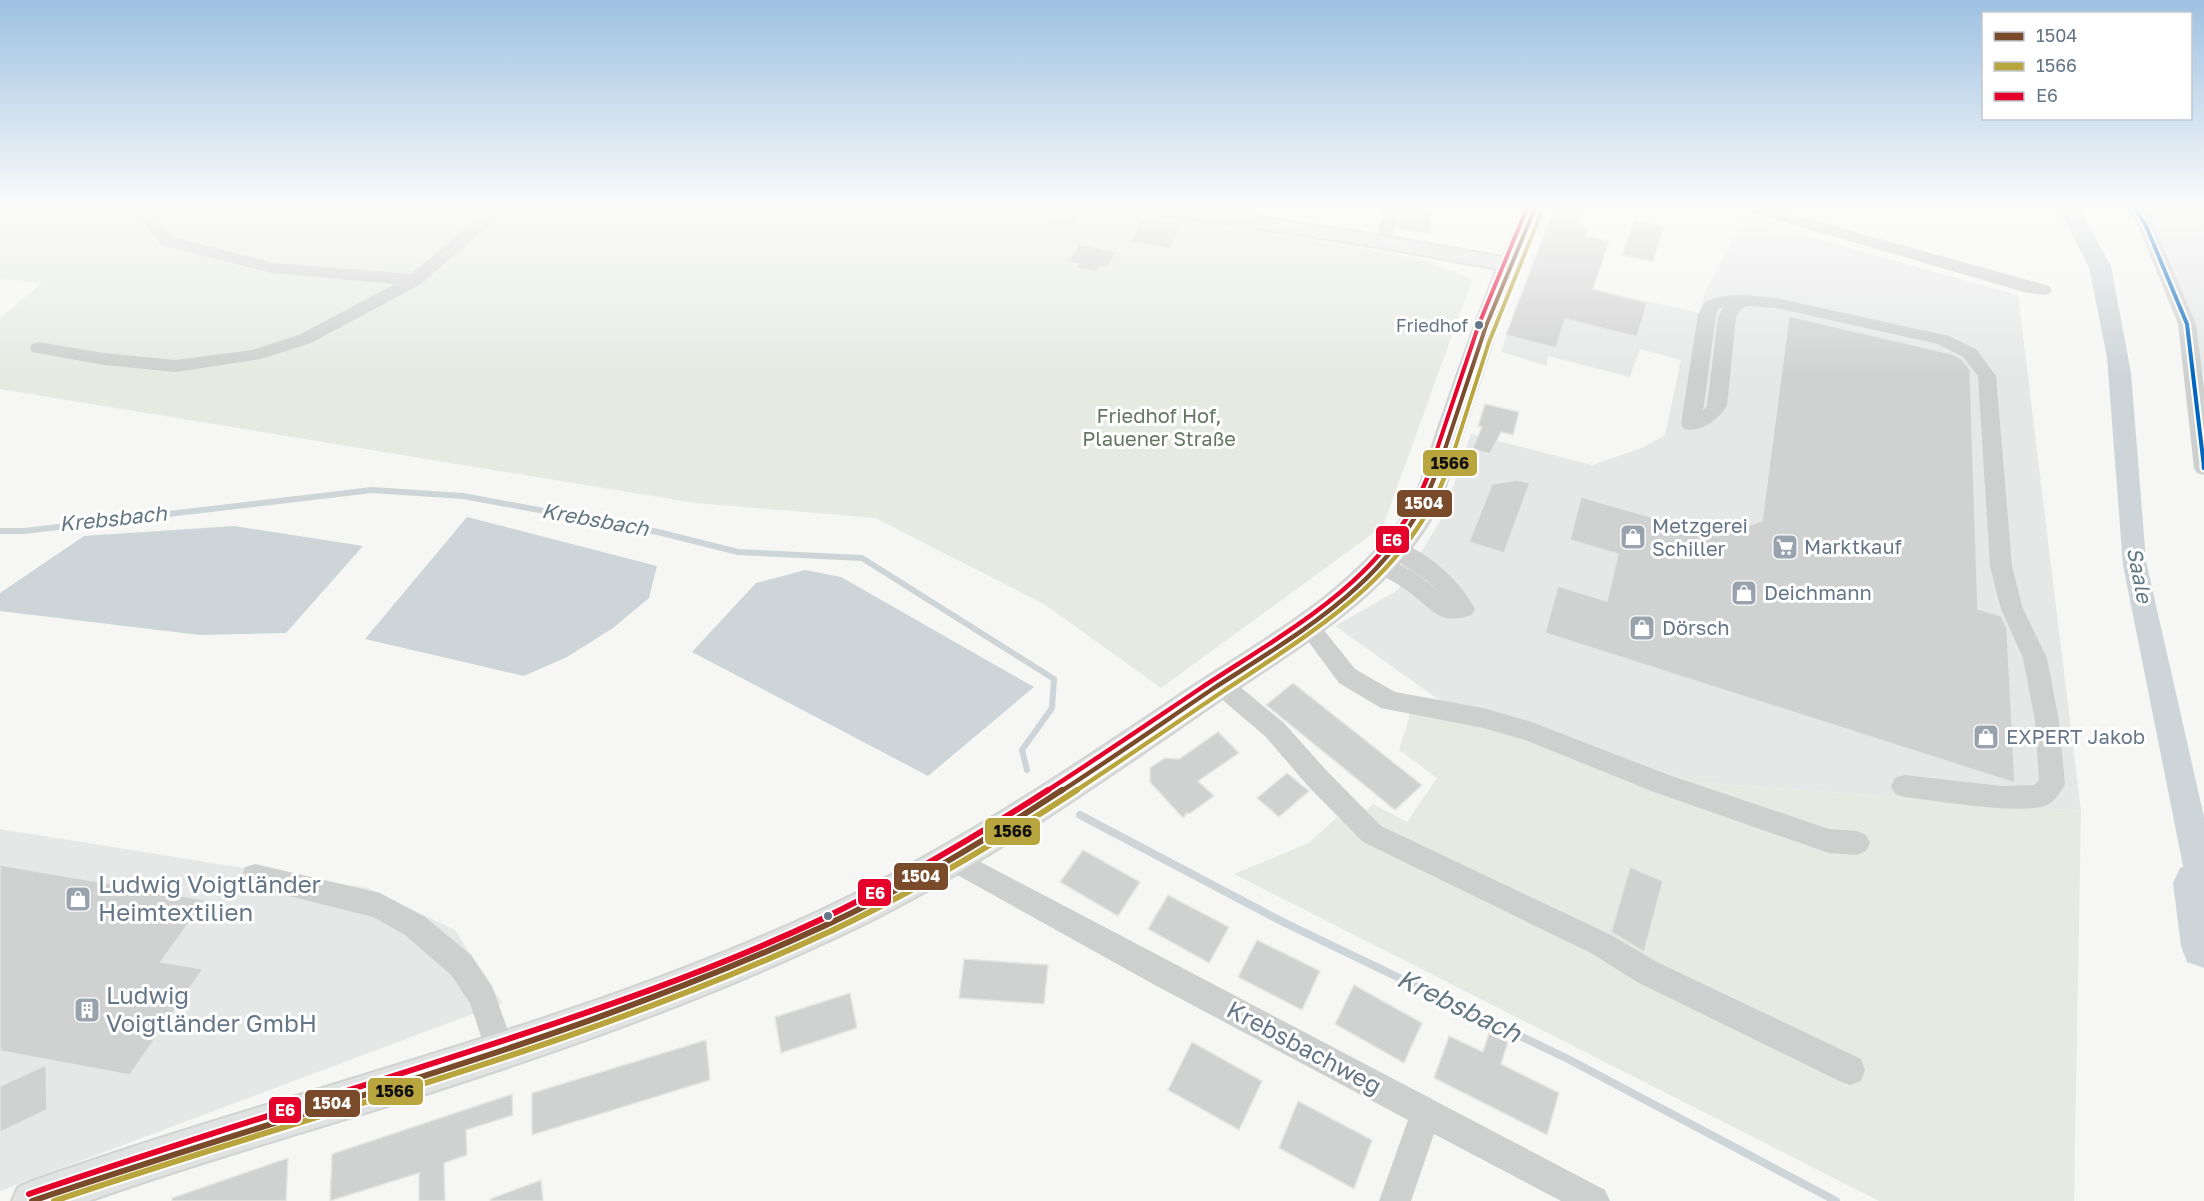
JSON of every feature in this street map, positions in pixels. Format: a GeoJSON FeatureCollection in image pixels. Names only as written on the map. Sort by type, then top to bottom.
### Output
{"type":"FeatureCollection","features":[{"type":"Feature","properties":{"kind":"main road"},"geometry":{"type":"LineString","coordinates":[[32,1201],[119,1169],[500,1050],[684,982],[821,927],[952,859],[1102,765],[1307,625],[1350,592],[1387,556],[1418,518],[1433,487],[1484,327],[1509,265],[1504,264]]}},
{"type":"Feature","properties":{"kind":"street"},"geometry":{"type":"LineString","coordinates":[[257,264],[272,268],[415,280]]}},
{"type":"Feature","properties":{"kind":"street"},"geometry":{"type":"LineString","coordinates":[[39,348],[104,359],[176,366],[254,355],[305,339],[415,280],[434,264]]}},
{"type":"Feature","properties":{"kind":"street"},"geometry":{"type":"LineString","coordinates":[[1947,264],[2043,290]]}},
{"type":"Feature","properties":{"kind":"street"},"geometry":{"type":"LineString","coordinates":[[2165,264],[2195,326],[2204,468]]}},
{"type":"Feature","properties":{"kind":"street"},"geometry":{"type":"LineString","coordinates":[[1691,424],[1707,315],[1711,306],[1723,301],[1776,303],[1943,340],[1965,349],[1977,358],[1987,376],[2001,566],[2012,609],[2035,658],[2047,721],[2052,783],[2040,796],[2002,796],[1904,786]]}},
{"type":"Feature","properties":{"kind":"street"},"geometry":{"type":"LineString","coordinates":[[1307,625],[1347,676],[1390,700],[1483,718],[1529,731],[1663,784],[1729,807],[1829,841],[1857,843]]}},
{"type":"Feature","properties":{"kind":"street"},"geometry":{"type":"LineString","coordinates":[[1220,684],[1275,730],[1316,777],[1372,834],[1601,944],[1647,972],[1850,1070]]}},
{"type":"Feature","properties":{"kind":"street","name":"Krebsbachweg"},"geometry":{"type":"LineString","coordinates":[[952,859],[1163,974],[1591,1200]]}},
{"type":"Feature","properties":{"kind":"street"},"geometry":{"type":"LineString","coordinates":[[255,876],[380,906],[415,926],[461,965],[482,996],[500,1050]]}},
{"type":"Feature","properties":{"kind":"street"},"geometry":{"type":"LineString","coordinates":[[1395,1201],[1426,1113]]}},
{"type":"Feature","properties":{"kind":"shaded area"},"geometry":{"type":"Polygon","coordinates":[[[1720,264],[1907,264],[2018,295],[2081,811],[1694,782],[1544,730],[1446,705],[1335,626],[1398,590],[1443,516],[1471,434],[1592,465],[1644,447],[1665,435],[1681,360],[1640,349],[1630,377],[1548,356],[1547,366],[1501,352],[1523,290],[1565,282],[1699,313],[1706,289],[1720,264]]]}},
{"type":"Feature","properties":{"kind":"shaded area"},"geometry":{"type":"Polygon","coordinates":[[[2167,264],[2204,264],[2204,376],[2167,264]]]}},
{"type":"Feature","properties":{"kind":"shaded area"},"geometry":{"type":"Polygon","coordinates":[[[0,829],[368,888],[455,930],[502,1003],[0,1191],[0,829]]]}},
{"type":"Feature","properties":{"kind":"green space","name":"Friedhof Hof, Plauener Straße"},"geometry":{"type":"Polygon","coordinates":[[[0,264],[1436,264],[1472,280],[1383,526],[1161,688],[1044,604],[875,518],[695,503],[0,389],[0,318],[42,283],[0,279],[0,264]]]}},
{"type":"Feature","properties":{"kind":"green space"},"geometry":{"type":"Polygon","coordinates":[[[1410,696],[1544,730],[1694,782],[2081,811],[2074,1201],[1879,1201],[1234,874],[1309,843],[1337,817],[1350,826],[1373,804],[1407,822],[1437,778],[1399,750],[1409,718],[1410,696]]]}},
{"type":"Feature","properties":{"kind":"water"},"geometry":{"type":"Polygon","coordinates":[[[2087,264],[2110,264],[2111,266],[2131,373],[2146,561],[2204,817],[2204,934],[2196,931],[2123,565],[2107,357],[2087,264]]]}},
{"type":"Feature","properties":{"kind":"water"},"geometry":{"type":"Polygon","coordinates":[[[467,517],[657,566],[649,598],[613,628],[567,657],[524,676],[365,639],[467,517]]]}},
{"type":"Feature","properties":{"kind":"water"},"geometry":{"type":"Polygon","coordinates":[[[234,526],[363,546],[286,633],[200,635],[0,611],[0,593],[84,536],[234,526]]]}},
{"type":"Feature","properties":{"kind":"water"},"geometry":{"type":"Polygon","coordinates":[[[805,570],[841,577],[1034,687],[928,776],[692,652],[756,583],[805,570]]]}},
{"type":"Feature","properties":{"kind":"building"},"geometry":{"type":"Polygon","coordinates":[[[1079,264],[1109,264],[1107,268],[1100,267],[1097,272],[1076,268],[1079,264]]]}},
{"type":"Feature","properties":{"kind":"building"},"geometry":{"type":"Polygon","coordinates":[[[1533,264],[1601,264],[1593,289],[1647,303],[1637,337],[1565,319],[1556,348],[1506,335],[1533,264]]]}},
{"type":"Feature","properties":{"kind":"building","name":"Marktkauf"},"geometry":{"type":"Polygon","coordinates":[[[1789,316],[1952,354],[1962,359],[1970,370],[1978,609],[2001,616],[2007,628],[2015,783],[1545,633],[1558,586],[1607,601],[1618,554],[1570,540],[1581,497],[1718,536],[1762,521],[1789,316]]]}},
{"type":"Feature","properties":{"kind":"building"},"geometry":{"type":"Polygon","coordinates":[[[1485,404],[1519,412],[1513,435],[1501,432],[1490,454],[1472,449],[1482,427],[1478,426],[1485,404]]]}},
{"type":"Feature","properties":{"kind":"building"},"geometry":{"type":"Polygon","coordinates":[[[1517,480],[1530,483],[1504,553],[1469,542],[1492,484],[1517,480]]]}},
{"type":"Feature","properties":{"kind":"building"},"geometry":{"type":"Polygon","coordinates":[[[1293,683],[1422,785],[1395,810],[1266,705],[1293,683]]]}},
{"type":"Feature","properties":{"kind":"building"},"geometry":{"type":"Polygon","coordinates":[[[1218,732],[1239,753],[1198,781],[1214,796],[1183,818],[1150,782],[1150,768],[1165,758],[1179,759],[1218,732]]]}},
{"type":"Feature","properties":{"kind":"building"},"geometry":{"type":"Polygon","coordinates":[[[1287,773],[1309,791],[1279,817],[1257,798],[1287,773]]]}},
{"type":"Feature","properties":{"kind":"building"},"geometry":{"type":"Polygon","coordinates":[[[1083,850],[1140,882],[1118,916],[1060,882],[1083,850]]]}},
{"type":"Feature","properties":{"kind":"building","name":"Ludwig Voigtländer GmbH"},"geometry":{"type":"Polygon","coordinates":[[[0,865],[205,900],[161,962],[203,969],[130,1075],[0,1051],[0,865]]]}},
{"type":"Feature","properties":{"kind":"building"},"geometry":{"type":"Polygon","coordinates":[[[1630,867],[1663,881],[1644,952],[1611,932],[1630,867]]]}},
{"type":"Feature","properties":{"kind":"building"},"geometry":{"type":"Polygon","coordinates":[[[1168,895],[1229,927],[1209,963],[1148,929],[1168,895]]]}},
{"type":"Feature","properties":{"kind":"building"},"geometry":{"type":"Polygon","coordinates":[[[1257,940],[1320,971],[1302,1010],[1238,977],[1257,940]]]}},
{"type":"Feature","properties":{"kind":"building"},"geometry":{"type":"Polygon","coordinates":[[[964,959],[1048,965],[1044,1004],[959,998],[964,959]]]}},
{"type":"Feature","properties":{"kind":"building"},"geometry":{"type":"Polygon","coordinates":[[[1354,985],[1422,1023],[1404,1063],[1335,1024],[1354,985]]]}},
{"type":"Feature","properties":{"kind":"building"},"geometry":{"type":"Polygon","coordinates":[[[850,993],[857,1028],[781,1053],[775,1017],[850,993]]]}},
{"type":"Feature","properties":{"kind":"building"},"geometry":{"type":"Polygon","coordinates":[[[1489,1033],[1508,1042],[1501,1064],[1559,1093],[1547,1135],[1434,1078],[1449,1036],[1483,1052],[1489,1033]]]}},
{"type":"Feature","properties":{"kind":"building"},"geometry":{"type":"Polygon","coordinates":[[[706,1040],[710,1080],[532,1135],[532,1093],[706,1040]]]}},
{"type":"Feature","properties":{"kind":"building"},"geometry":{"type":"Polygon","coordinates":[[[1192,1042],[1262,1081],[1239,1130],[1168,1090],[1192,1042]]]}},
{"type":"Feature","properties":{"kind":"building"},"geometry":{"type":"Polygon","coordinates":[[[46,1065],[47,1110],[0,1132],[0,1086],[46,1065]]]}},
{"type":"Feature","properties":{"kind":"building"},"geometry":{"type":"Polygon","coordinates":[[[512,1094],[513,1115],[466,1130],[467,1155],[444,1163],[445,1201],[419,1201],[419,1173],[330,1201],[332,1154],[512,1094]]]}},
{"type":"Feature","properties":{"kind":"building"},"geometry":{"type":"Polygon","coordinates":[[[1298,1101],[1372,1140],[1354,1189],[1279,1148],[1298,1101]]]}},
{"type":"Feature","properties":{"kind":"building"},"geometry":{"type":"Polygon","coordinates":[[[288,1158],[286,1201],[172,1201],[172,1198],[288,1158]]]}},
{"type":"Feature","properties":{"kind":"building"},"geometry":{"type":"Polygon","coordinates":[[[541,1180],[543,1201],[491,1201],[490,1199],[541,1180]]]}},
{"type":"Feature","properties":{"kind":"waterway","name":"Krebsbach"},"geometry":{"type":"LineString","coordinates":[[0,531],[24,531],[372,490],[463,496],[658,532],[738,552],[862,558],[1054,679],[1052,708],[1022,750],[1027,770]]}},
{"type":"Feature","properties":{"kind":"waterway","name":"Krebsbach"},"geometry":{"type":"LineString","coordinates":[[1080,815],[1281,921],[1568,1059],[1836,1201]]}},
{"type":"Feature","properties":{"kind":"waterway","name":"Saale"},"geometry":{"type":"LineString","coordinates":[[2196,883],[2204,946]]}},
{"type":"Feature","properties":{"kind":"transit line","name":"E6"},"geometry":{"type":"LineString","coordinates":[[29,1194],[128,1160],[527,1033],[625,999],[723,961],[869,896],[1014,812],[1295,627],[1356,580],[1382,553],[1405,524],[1423,491],[1479,324],[1504,264]]}},
{"type":"Feature","properties":{"kind":"transit line","name":"1504"},"geometry":{"type":"LineString","coordinates":[[32,1201],[630,1006],[728,968],[825,926],[923,876],[1017,820],[1298,634],[1360,585],[1388,558],[1411,527],[1430,493],[1486,326],[1512,264]]}},
{"type":"Feature","properties":{"kind":"transit line","name":"1566"},"geometry":{"type":"LineString","coordinates":[[54,1201],[249,1136],[544,1044],[640,1010],[736,972],[878,908],[1017,829],[1315,629],[1344,607],[1397,557],[1420,528],[1445,479],[1473,387],[1519,264]]}},
{"type":"Feature","properties":{"kind":"transit line"},"geometry":{"type":"LineString","coordinates":[[2162,264],[2187,324],[2204,468]]}},
{"type":"Feature","properties":{"kind":"place","name":"Friedhof"},"geometry":{"type":"Point","coordinates":[1479,325]}},
{"type":"Feature","properties":{"kind":"place","name":"Metzgerei Schiller"},"geometry":{"type":"Point","coordinates":[1633,537]}},
{"type":"Feature","properties":{"kind":"place","name":"Marktkauf"},"geometry":{"type":"Point","coordinates":[1785,547]}},
{"type":"Feature","properties":{"kind":"place","name":"Deichmann"},"geometry":{"type":"Point","coordinates":[1744,593]}},
{"type":"Feature","properties":{"kind":"place","name":"Dörsch"},"geometry":{"type":"Point","coordinates":[1642,628]}},
{"type":"Feature","properties":{"kind":"place","name":"EXPERT Jakob"},"geometry":{"type":"Point","coordinates":[1986,737]}},
{"type":"Feature","properties":{"kind":"place","name":"Ludwig Voigtländer Heimtextilien"},"geometry":{"type":"Point","coordinates":[78,899]}},
{"type":"Feature","properties":{"kind":"place","name":"Ludwig Voigtländer GmbH"},"geometry":{"type":"Point","coordinates":[87,1010]}}]}
